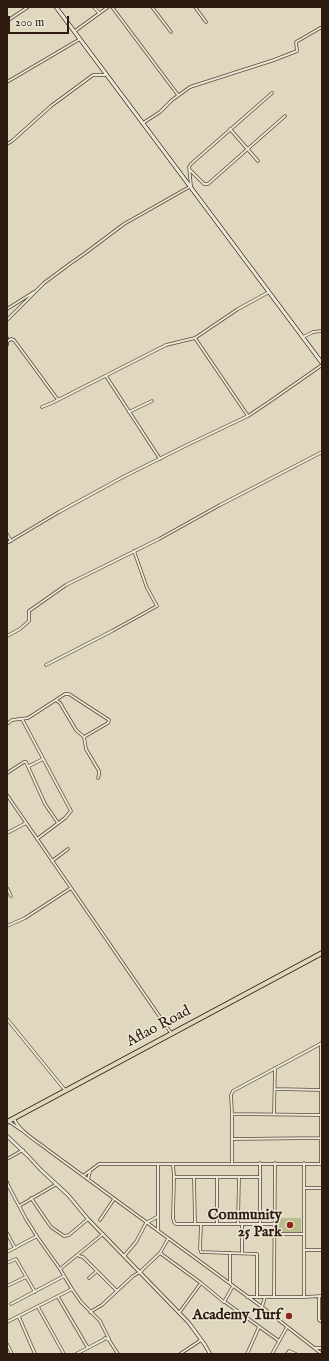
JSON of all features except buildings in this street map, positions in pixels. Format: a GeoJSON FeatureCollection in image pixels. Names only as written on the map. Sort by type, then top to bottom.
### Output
{"type":"FeatureCollection","features":[{"type":"Feature","properties":{"kind":"highway","name":"Aflao Road"},"geometry":{"type":"LineString","coordinates":[[11,1121],[322,953]]}},
{"type":"Feature","properties":{"kind":"main road"},"geometry":{"type":"LineString","coordinates":[[56,7],[322,363]]}},
{"type":"Feature","properties":{"kind":"street"},"geometry":{"type":"LineString","coordinates":[[7,21],[28,7]]}},
{"type":"Feature","properties":{"kind":"street"},"geometry":{"type":"LineString","coordinates":[[94,7],[99,13]]}},
{"type":"Feature","properties":{"kind":"street"},"geometry":{"type":"LineString","coordinates":[[74,31],[108,7]]}},
{"type":"Feature","properties":{"kind":"street"},"geometry":{"type":"LineString","coordinates":[[112,7],[178,95]]}},
{"type":"Feature","properties":{"kind":"street"},"geometry":{"type":"LineString","coordinates":[[152,7],[171,32]]}},
{"type":"Feature","properties":{"kind":"street"},"geometry":{"type":"LineString","coordinates":[[195,7],[206,22]]}},
{"type":"Feature","properties":{"kind":"street"},"geometry":{"type":"LineString","coordinates":[[143,123],[160,112],[178,95],[194,85],[274,60],[297,51],[296,42],[322,28]]}},
{"type":"Feature","properties":{"kind":"street"},"geometry":{"type":"LineString","coordinates":[[7,82],[80,39]]}},
{"type":"Feature","properties":{"kind":"street"},"geometry":{"type":"LineString","coordinates":[[7,144],[51,106],[93,75],[107,74]]}},
{"type":"Feature","properties":{"kind":"street"},"geometry":{"type":"LineString","coordinates":[[7,320],[37,290],[71,262],[89,251],[124,224],[191,186],[191,164],[272,93]]}},
{"type":"Feature","properties":{"kind":"street"},"geometry":{"type":"LineString","coordinates":[[190,169],[206,185],[285,116]]}},
{"type":"Feature","properties":{"kind":"street"},"geometry":{"type":"LineString","coordinates":[[230,129],[258,161]]}},
{"type":"Feature","properties":{"kind":"street"},"geometry":{"type":"LineString","coordinates":[[7,308],[37,290]]}},
{"type":"Feature","properties":{"kind":"street"},"geometry":{"type":"LineString","coordinates":[[42,407],[106,376],[166,344],[195,338],[238,309],[269,292]]}},
{"type":"Feature","properties":{"kind":"street"},"geometry":{"type":"LineString","coordinates":[[304,338],[313,332],[322,331]]}},
{"type":"Feature","properties":{"kind":"street"},"geometry":{"type":"LineString","coordinates":[[195,338],[248,416]]}},
{"type":"Feature","properties":{"kind":"street"},"geometry":{"type":"LineString","coordinates":[[7,345],[7,340],[14,340],[58,400]]}},
{"type":"Feature","properties":{"kind":"street"},"geometry":{"type":"LineString","coordinates":[[7,542],[85,497],[248,416],[322,363]]}},
{"type":"Feature","properties":{"kind":"street"},"geometry":{"type":"LineString","coordinates":[[106,376],[160,459]]}},
{"type":"Feature","properties":{"kind":"street"},"geometry":{"type":"LineString","coordinates":[[129,412],[152,401]]}},
{"type":"Feature","properties":{"kind":"street"},"geometry":{"type":"LineString","coordinates":[[7,636],[20,629],[29,621],[30,611],[66,585],[159,539],[220,505],[322,452]]}},
{"type":"Feature","properties":{"kind":"street"},"geometry":{"type":"LineString","coordinates":[[7,534],[10,541]]}},
{"type":"Feature","properties":{"kind":"street"},"geometry":{"type":"LineString","coordinates":[[46,665],[157,606],[147,588],[134,551]]}},
{"type":"Feature","properties":{"kind":"street"},"geometry":{"type":"LineString","coordinates":[[7,724],[12,720],[28,718],[65,694],[69,694],[109,720],[108,723],[84,737]]}},
{"type":"Feature","properties":{"kind":"street"},"geometry":{"type":"LineString","coordinates":[[56,700],[60,703],[76,730],[84,737],[86,748],[99,771],[98,778]]}},
{"type":"Feature","properties":{"kind":"street"},"geometry":{"type":"LineString","coordinates":[[22,719],[71,811],[65,818],[37,839]]}},
{"type":"Feature","properties":{"kind":"street"},"geometry":{"type":"LineString","coordinates":[[29,766],[43,759]]}},
{"type":"Feature","properties":{"kind":"street"},"geometry":{"type":"LineString","coordinates":[[7,774],[26,762],[45,804],[58,823]]}},
{"type":"Feature","properties":{"kind":"street"},"geometry":{"type":"LineString","coordinates":[[7,795],[171,1034]]}},
{"type":"Feature","properties":{"kind":"street"},"geometry":{"type":"LineString","coordinates":[[7,833],[26,823]]}},
{"type":"Feature","properties":{"kind":"street"},"geometry":{"type":"LineString","coordinates":[[52,861],[68,849]]}},
{"type":"Feature","properties":{"kind":"street"},"geometry":{"type":"LineString","coordinates":[[7,888],[11,896]]}},
{"type":"Feature","properties":{"kind":"street"},"geometry":{"type":"LineString","coordinates":[[7,926],[25,918],[71,888]]}},
{"type":"Feature","properties":{"kind":"street"},"geometry":{"type":"LineString","coordinates":[[7,1019],[66,1090]]}},
{"type":"Feature","properties":{"kind":"street"},"geometry":{"type":"LineString","coordinates":[[83,1176],[99,1164],[322,1164],[322,1043],[233,1091],[231,1095],[232,1163]]}},
{"type":"Feature","properties":{"kind":"street"},"geometry":{"type":"LineString","coordinates":[[274,1114],[275,1068]]}},
{"type":"Feature","properties":{"kind":"street"},"geometry":{"type":"LineString","coordinates":[[275,1089],[322,1090]]}},
{"type":"Feature","properties":{"kind":"street"},"geometry":{"type":"LineString","coordinates":[[232,1114],[321,1115]]}},
{"type":"Feature","properties":{"kind":"street"},"geometry":{"type":"LineString","coordinates":[[11,1121],[158,1232],[262,1307],[322,1354]]}},
{"type":"Feature","properties":{"kind":"street"},"geometry":{"type":"LineString","coordinates":[[7,1136],[78,1206],[88,1219],[179,1313],[202,1340],[210,1354]]}},
{"type":"Feature","properties":{"kind":"street"},"geometry":{"type":"LineString","coordinates":[[232,1139],[321,1138]]}},
{"type":"Feature","properties":{"kind":"street"},"geometry":{"type":"LineString","coordinates":[[7,1159],[22,1150]]}},
{"type":"Feature","properties":{"kind":"street"},"geometry":{"type":"LineString","coordinates":[[260,1163],[260,1224]]}},
{"type":"Feature","properties":{"kind":"street"},"geometry":{"type":"LineString","coordinates":[[274,1298],[275,1163]]}},
{"type":"Feature","properties":{"kind":"street"},"geometry":{"type":"LineString","coordinates":[[304,1163],[304,1297]]}},
{"type":"Feature","properties":{"kind":"street"},"geometry":{"type":"LineString","coordinates":[[158,1164],[158,1232]]}},
{"type":"Feature","properties":{"kind":"street"},"geometry":{"type":"LineString","coordinates":[[173,1164],[174,1222],[176,1224],[275,1224]]}},
{"type":"Feature","properties":{"kind":"street"},"geometry":{"type":"LineString","coordinates":[[88,1179],[90,1172]]}},
{"type":"Feature","properties":{"kind":"street"},"geometry":{"type":"LineString","coordinates":[[174,1177],[260,1177]]}},
{"type":"Feature","properties":{"kind":"street"},"geometry":{"type":"LineString","coordinates":[[194,1177],[195,1224]]}},
{"type":"Feature","properties":{"kind":"street"},"geometry":{"type":"LineString","coordinates":[[217,1177],[217,1224]]}},
{"type":"Feature","properties":{"kind":"street"},"geometry":{"type":"LineString","coordinates":[[238,1224],[239,1177]]}},
{"type":"Feature","properties":{"kind":"street"},"geometry":{"type":"LineString","coordinates":[[7,1182],[8,1187],[37,1236],[72,1289],[90,1312],[100,1321],[118,1354]]}},
{"type":"Feature","properties":{"kind":"street"},"geometry":{"type":"LineString","coordinates":[[19,1206],[56,1184]]}},
{"type":"Feature","properties":{"kind":"street"},"geometry":{"type":"LineString","coordinates":[[304,1188],[322,1188]]}},
{"type":"Feature","properties":{"kind":"street"},"geometry":{"type":"LineString","coordinates":[[31,1198],[51,1227],[64,1236],[69,1235],[88,1219]]}},
{"type":"Feature","properties":{"kind":"street"},"geometry":{"type":"LineString","coordinates":[[100,1220],[114,1199]]}},
{"type":"Feature","properties":{"kind":"street"},"geometry":{"type":"LineString","coordinates":[[124,1256],[136,1242],[146,1223],[158,1216]]}},
{"type":"Feature","properties":{"kind":"street"},"geometry":{"type":"LineString","coordinates":[[201,1224],[201,1252],[255,1253],[257,1255],[257,1297]]}},
{"type":"Feature","properties":{"kind":"street"},"geometry":{"type":"LineString","coordinates":[[242,1224],[242,1253]]}},
{"type":"Feature","properties":{"kind":"street"},"geometry":{"type":"LineString","coordinates":[[7,1233],[15,1248]]}},
{"type":"Feature","properties":{"kind":"street"},"geometry":{"type":"LineString","coordinates":[[60,1269],[78,1256],[103,1234]]}},
{"type":"Feature","properties":{"kind":"street"},"geometry":{"type":"LineString","coordinates":[[275,1234],[303,1234]]}},
{"type":"Feature","properties":{"kind":"street"},"geometry":{"type":"LineString","coordinates":[[7,1252],[37,1236]]}},
{"type":"Feature","properties":{"kind":"street"},"geometry":{"type":"LineString","coordinates":[[90,1312],[102,1305],[133,1276],[140,1272],[160,1253],[168,1239]]}},
{"type":"Feature","properties":{"kind":"street"},"geometry":{"type":"LineString","coordinates":[[304,1250],[322,1250]]}},
{"type":"Feature","properties":{"kind":"street"},"geometry":{"type":"LineString","coordinates":[[82,1252],[83,1257],[117,1291]]}},
{"type":"Feature","properties":{"kind":"street"},"geometry":{"type":"LineString","coordinates":[[160,1253],[201,1282],[224,1302],[259,1328],[279,1340]]}},
{"type":"Feature","properties":{"kind":"street"},"geometry":{"type":"LineString","coordinates":[[230,1253],[230,1284]]}},
{"type":"Feature","properties":{"kind":"street"},"geometry":{"type":"LineString","coordinates":[[78,1256],[83,1257]]}},
{"type":"Feature","properties":{"kind":"street"},"geometry":{"type":"LineString","coordinates":[[7,1263],[16,1260],[35,1292]]}},
{"type":"Feature","properties":{"kind":"street"},"geometry":{"type":"LineString","coordinates":[[89,1278],[97,1271]]}},
{"type":"Feature","properties":{"kind":"street"},"geometry":{"type":"LineString","coordinates":[[11,1304],[64,1276]]}},
{"type":"Feature","properties":{"kind":"street"},"geometry":{"type":"LineString","coordinates":[[7,1286],[26,1277]]}},
{"type":"Feature","properties":{"kind":"street"},"geometry":{"type":"LineString","coordinates":[[179,1313],[201,1282]]}},
{"type":"Feature","properties":{"kind":"street"},"geometry":{"type":"LineString","coordinates":[[224,1302],[233,1286]]}},
{"type":"Feature","properties":{"kind":"street"},"geometry":{"type":"LineString","coordinates":[[7,1322],[72,1289]]}},
{"type":"Feature","properties":{"kind":"street"},"geometry":{"type":"LineString","coordinates":[[247,1297],[274,1298],[321,1296],[319,1320],[322,1322]]}},
{"type":"Feature","properties":{"kind":"street"},"geometry":{"type":"LineString","coordinates":[[58,1297],[88,1348]]}},
{"type":"Feature","properties":{"kind":"street"},"geometry":{"type":"LineString","coordinates":[[262,1307],[265,1297]]}},
{"type":"Feature","properties":{"kind":"street"},"geometry":{"type":"LineString","coordinates":[[38,1307],[64,1354]]}},
{"type":"Feature","properties":{"kind":"street"},"geometry":{"type":"LineString","coordinates":[[18,1317],[35,1354]]}},
{"type":"Feature","properties":{"kind":"street"},"geometry":{"type":"LineString","coordinates":[[272,1354],[287,1327]]}},
{"type":"Feature","properties":{"kind":"street"},"geometry":{"type":"LineString","coordinates":[[246,1354],[259,1328]]}},
{"type":"Feature","properties":{"kind":"street"},"geometry":{"type":"LineString","coordinates":[[76,1354],[103,1340],[106,1333]]}},
{"type":"Feature","properties":{"kind":"street"},"geometry":{"type":"LineString","coordinates":[[105,1338],[109,1339]]}},
{"type":"Feature","properties":{"kind":"street"},"geometry":{"type":"LineString","coordinates":[[180,1354],[202,1340]]}},
{"type":"Feature","properties":{"kind":"street"},"geometry":{"type":"LineString","coordinates":[[7,1344],[12,1354]]}},
{"type":"Feature","properties":{"kind":"street"},"geometry":{"type":"LineString","coordinates":[[315,1348],[322,1348]]}},
{"type":"Feature","properties":{"kind":"street"},"geometry":{"type":"LineString","coordinates":[[287,1354],[289,1351],[296,1354]]}},
{"type":"Feature","properties":{"kind":"green space","name":"Community 25 Park"},"geometry":{"type":"Polygon","coordinates":[[[278,1218],[301,1218],[301,1232],[279,1232],[278,1218]]]}},
{"type":"Feature","properties":{"kind":"place","name":"Community 25 Park"},"geometry":{"type":"Point","coordinates":[290,1225]}},
{"type":"Feature","properties":{"kind":"place","name":"Academy Turf"},"geometry":{"type":"Point","coordinates":[289,1316]}}]}
